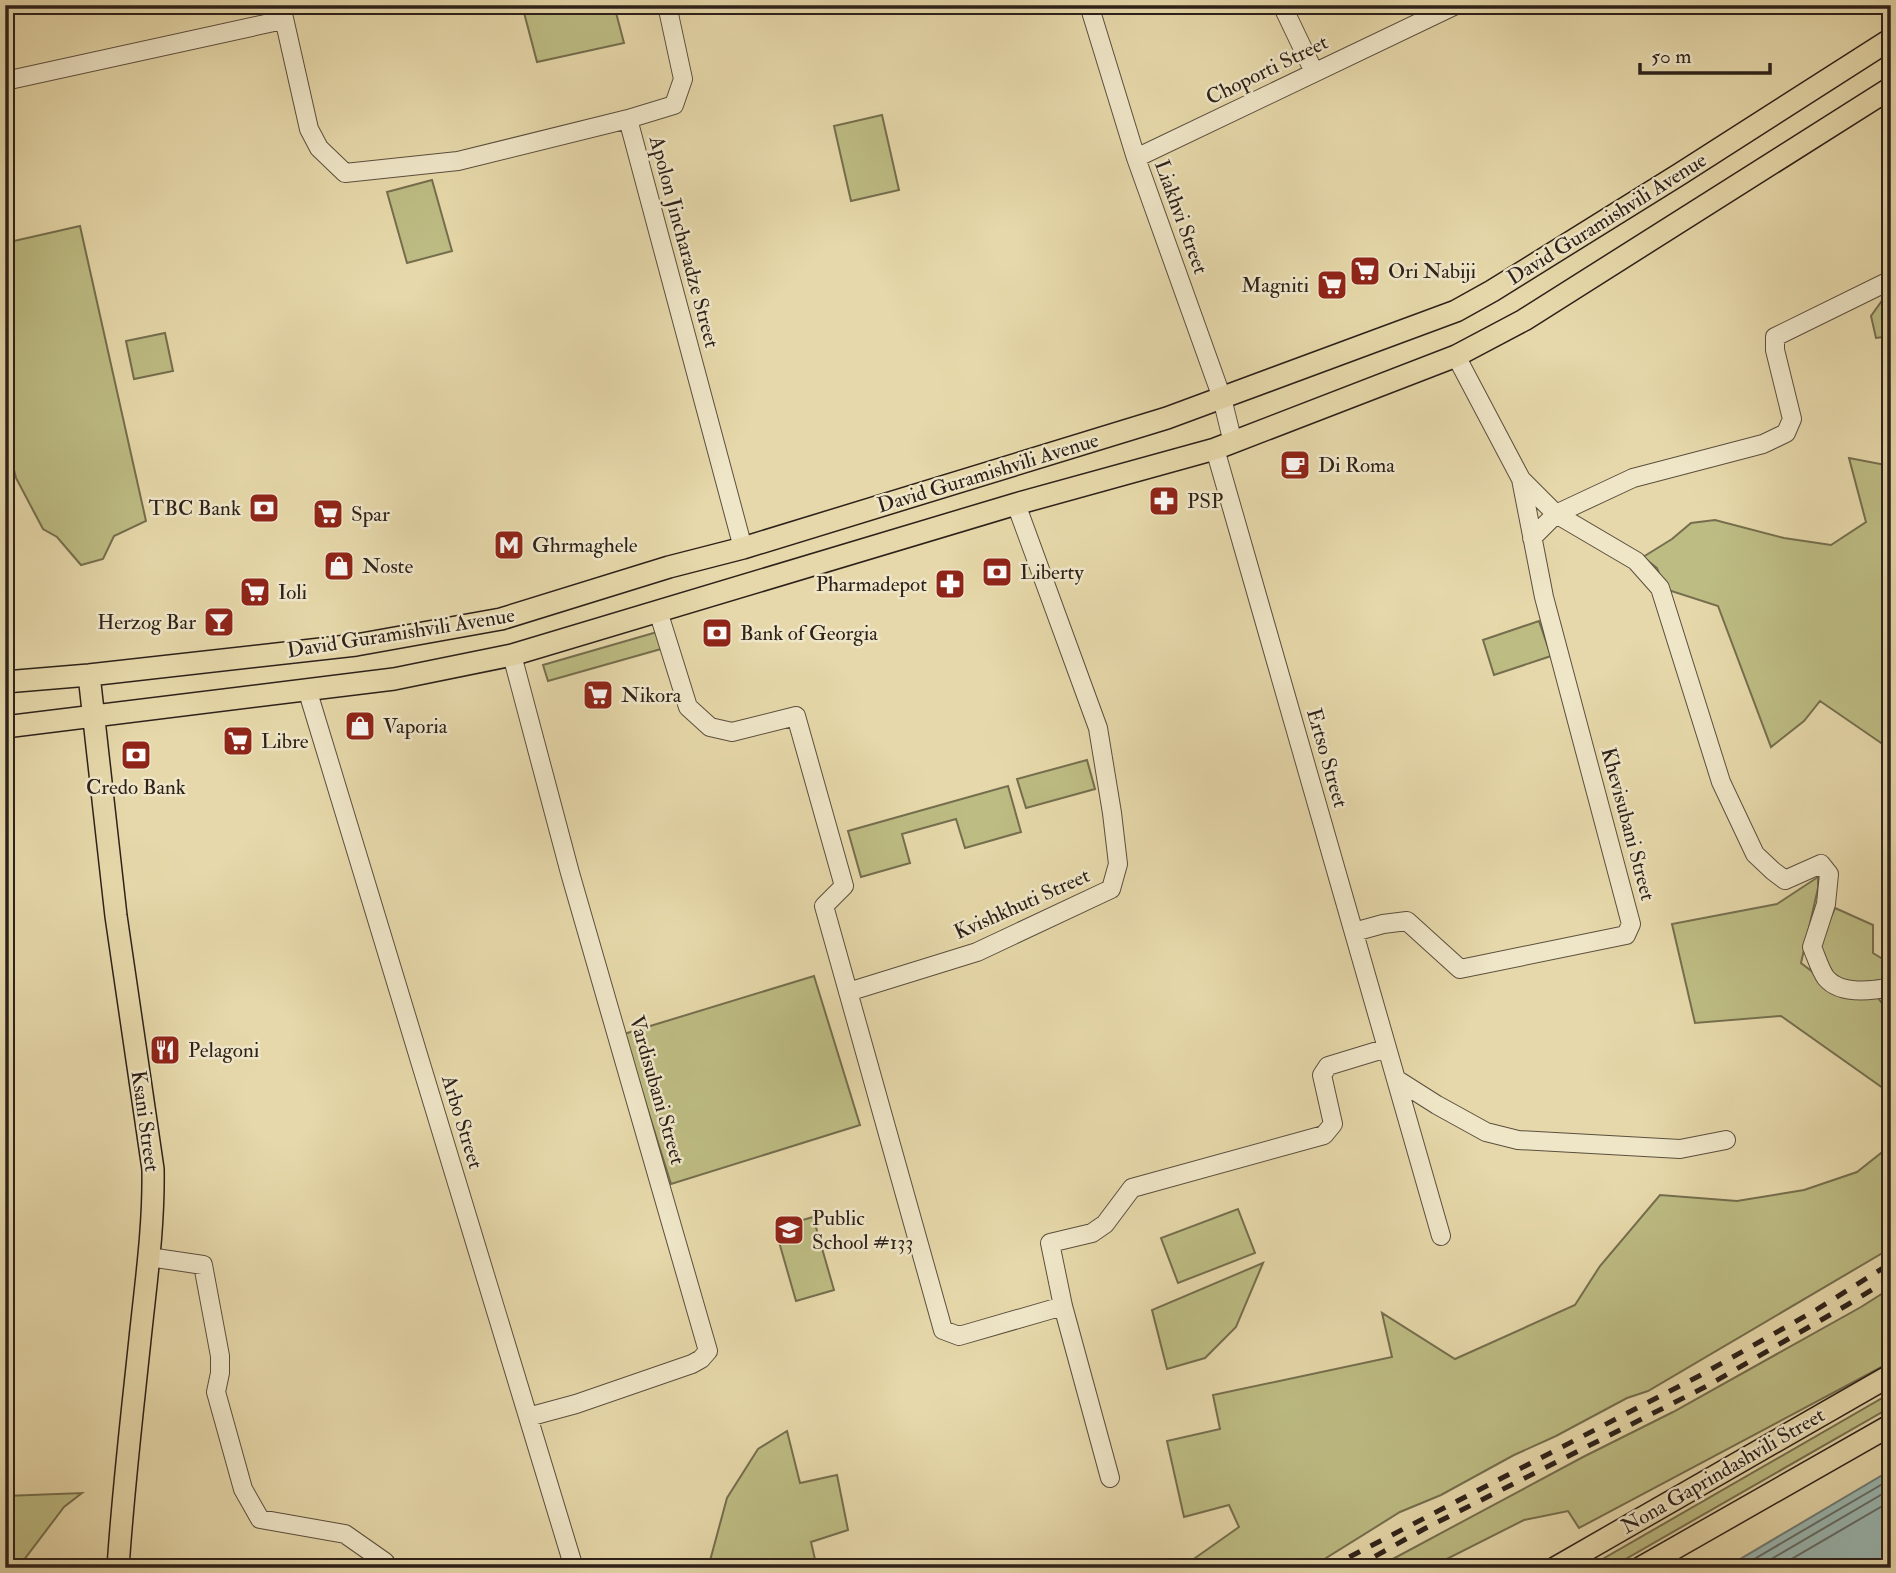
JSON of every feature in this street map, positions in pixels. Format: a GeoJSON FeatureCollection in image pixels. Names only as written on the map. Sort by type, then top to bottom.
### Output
{"type":"FeatureCollection","features":[{"type":"Feature","properties":{"kind":"main road","name":"David Guramishvili Avenue"},"geometry":{"type":"LineString","coordinates":[[5,682],[356,645],[477,624],[743,548],[1167,418],[1455,311],[1492,291],[1680,174],[1891,39]]}},
{"type":"Feature","properties":{"kind":"main road","name":"David Guramishvili Avenue"},"geometry":{"type":"LineString","coordinates":[[5,727],[394,679],[512,655],[1016,504],[1224,446],[1456,356],[1524,320],[1891,88]]}},
{"type":"Feature","properties":{"kind":"main road"},"geometry":{"type":"LineString","coordinates":[[530,611],[522,622],[522,632],[528,641],[538,647]]}},
{"type":"Feature","properties":{"kind":"main road"},"geometry":{"type":"LineString","coordinates":[[477,624],[491,633],[494,641],[494,650],[488,660]]}},
{"type":"Feature","properties":{"kind":"main road","name":"Ksani Street"},"geometry":{"type":"LineString","coordinates":[[89,675],[116,916],[153,1168],[149,1257],[123,1492],[118,1568]]}},
{"type":"Feature","properties":{"kind":"main road","name":"Nona Gaprindashvili Street"},"geometry":{"type":"LineString","coordinates":[[1555,1568],[1891,1375]]}},
{"type":"Feature","properties":{"kind":"main road","name":"Nona Gaprindashvili Street"},"geometry":{"type":"LineString","coordinates":[[1640,1568],[1891,1425]]}},
{"type":"Feature","properties":{"kind":"street"},"geometry":{"type":"LineString","coordinates":[[628,120],[674,105],[680,91],[683,79],[667,5]]}},
{"type":"Feature","properties":{"kind":"street","name":"Liakhvi Street"},"geometry":{"type":"LineString","coordinates":[[1088,5],[1136,158],[1222,398],[1224,446]]}},
{"type":"Feature","properties":{"kind":"street"},"geometry":{"type":"LineString","coordinates":[[1282,5],[1314,72]]}},
{"type":"Feature","properties":{"kind":"street","name":"Choporti Street"},"geometry":{"type":"LineString","coordinates":[[1136,158],[1456,5]]}},
{"type":"Feature","properties":{"kind":"street"},"geometry":{"type":"LineString","coordinates":[[5,81],[282,13]]}},
{"type":"Feature","properties":{"kind":"street","name":"Apolon Jincharadze Street"},"geometry":{"type":"LineString","coordinates":[[282,13],[309,129],[319,148],[345,173],[458,161],[628,120],[743,548]]}},
{"type":"Feature","properties":{"kind":"street"},"geometry":{"type":"LineString","coordinates":[[1532,538],[1556,514],[1633,478],[1763,444],[1786,433],[1792,419],[1775,350],[1775,337],[1891,280]]}},
{"type":"Feature","properties":{"kind":"street","name":"Khevisubani Street"},"geometry":{"type":"LineString","coordinates":[[1456,356],[1521,479],[1556,514],[1636,561],[1660,588],[1721,782],[1755,855],[1785,880],[1821,864],[1829,874],[1826,904],[1812,947],[1827,979],[1844,989],[1870,991],[1891,987]]}},
{"type":"Feature","properties":{"kind":"street","name":"Ertso Street"},"geometry":{"type":"LineString","coordinates":[[1224,446],[1354,932],[1441,1236]]}},
{"type":"Feature","properties":{"kind":"street","name":"Khevisubani Street"},"geometry":{"type":"LineString","coordinates":[[1354,932],[1407,921],[1460,969],[1626,934],[1631,924],[1544,597],[1521,479]]}},
{"type":"Feature","properties":{"kind":"street","name":"Kvishkhuti Street"},"geometry":{"type":"LineString","coordinates":[[848,992],[978,952],[1111,889],[1118,864],[1098,728],[1016,504]]}},
{"type":"Feature","properties":{"kind":"street"},"geometry":{"type":"LineString","coordinates":[[658,611],[688,707],[710,727],[732,732],[796,716],[844,886],[824,906],[943,1330],[959,1336],[1063,1306]]}},
{"type":"Feature","properties":{"kind":"street","name":"Vardisubani Street"},"geometry":{"type":"LineString","coordinates":[[512,655],[570,873],[708,1351],[692,1364],[576,1404],[528,1417]]}},
{"type":"Feature","properties":{"kind":"street","name":"Arbo Street"},"geometry":{"type":"LineString","coordinates":[[307,690],[574,1568]]}},
{"type":"Feature","properties":{"kind":"street"},"geometry":{"type":"LineString","coordinates":[[1110,1478],[1063,1306],[1050,1243],[1092,1233],[1105,1224],[1132,1188],[1324,1135],[1333,1124],[1322,1075],[1328,1066],[1387,1048]]}},
{"type":"Feature","properties":{"kind":"street"},"geometry":{"type":"LineString","coordinates":[[1396,1079],[1486,1132],[1518,1140],[1680,1149],[1726,1140]]}},
{"type":"Feature","properties":{"kind":"street"},"geometry":{"type":"LineString","coordinates":[[149,1257],[203,1265],[220,1356],[216,1392],[243,1489],[260,1519],[345,1534],[385,1562]]}},
{"type":"Feature","properties":{"kind":"shaded area"},"geometry":{"type":"Polygon","coordinates":[[[522,5],[614,5],[624,43],[537,62],[522,5]]]}},
{"type":"Feature","properties":{"kind":"shaded area"},"geometry":{"type":"Polygon","coordinates":[[[882,115],[899,190],[851,201],[834,126],[882,115]]]}},
{"type":"Feature","properties":{"kind":"shaded area"},"geometry":{"type":"Polygon","coordinates":[[[432,180],[452,251],[407,263],[387,192],[432,180]]]}},
{"type":"Feature","properties":{"kind":"shaded area"},"geometry":{"type":"Polygon","coordinates":[[[80,226],[146,521],[114,536],[103,559],[81,565],[57,537],[43,529],[16,478],[5,435],[5,243],[80,226]]]}},
{"type":"Feature","properties":{"kind":"shaded area"},"geometry":{"type":"Polygon","coordinates":[[[1891,288],[1891,336],[1876,338],[1871,316],[1891,288]]]}},
{"type":"Feature","properties":{"kind":"shaded area"},"geometry":{"type":"Polygon","coordinates":[[[165,333],[173,371],[134,379],[126,341],[165,333]]]}},
{"type":"Feature","properties":{"kind":"shaded area"},"geometry":{"type":"Polygon","coordinates":[[[1849,458],[1891,466],[1891,736],[1884,745],[1820,701],[1804,721],[1771,747],[1718,606],[1665,589],[1657,568],[1643,557],[1691,523],[1715,520],[1784,538],[1831,545],[1866,522],[1849,458]]]}},
{"type":"Feature","properties":{"kind":"shaded area"},"geometry":{"type":"Polygon","coordinates":[[[1539,621],[1551,656],[1494,675],[1483,640],[1539,621]]]}},
{"type":"Feature","properties":{"kind":"shaded area"},"geometry":{"type":"Polygon","coordinates":[[[657,632],[661,649],[548,681],[543,665],[657,632]]]}},
{"type":"Feature","properties":{"kind":"shaded area"},"geometry":{"type":"Polygon","coordinates":[[[1087,760],[1095,789],[1026,808],[1017,779],[1087,760]]]}},
{"type":"Feature","properties":{"kind":"shaded area"},"geometry":{"type":"Polygon","coordinates":[[[1008,786],[1021,832],[965,848],[956,819],[902,834],[910,863],[861,877],[848,831],[1008,786]]]}},
{"type":"Feature","properties":{"kind":"shaded area"},"geometry":{"type":"Polygon","coordinates":[[[1818,877],[1818,888],[1801,963],[1842,994],[1876,995],[1891,1016],[1891,1097],[1887,1091],[1781,1016],[1695,1023],[1672,924],[1777,904],[1818,877]]]}},
{"type":"Feature","properties":{"kind":"shaded area"},"geometry":{"type":"Polygon","coordinates":[[[1835,908],[1873,925],[1873,953],[1891,964],[1891,979],[1849,984],[1830,971],[1818,946],[1835,908]]]}},
{"type":"Feature","properties":{"kind":"shaded area"},"geometry":{"type":"Polygon","coordinates":[[[814,976],[860,1125],[671,1184],[624,1034],[814,976]]]}},
{"type":"Feature","properties":{"kind":"shaded area"},"geometry":{"type":"Polygon","coordinates":[[[1891,1145],[1891,1248],[1648,1391],[1627,1398],[1441,1495],[1400,1512],[1310,1568],[1181,1568],[1239,1527],[1229,1505],[1184,1517],[1167,1441],[1220,1429],[1213,1395],[1392,1357],[1382,1313],[1455,1359],[1575,1305],[1600,1266],[1660,1195],[1737,1201],[1804,1190],[1857,1172],[1891,1145]]]}},
{"type":"Feature","properties":{"kind":"shaded area"},"geometry":{"type":"Polygon","coordinates":[[[1238,1209],[1255,1253],[1178,1283],[1161,1238],[1238,1209]]]}},
{"type":"Feature","properties":{"kind":"shaded area"},"geometry":{"type":"Polygon","coordinates":[[[813,1217],[834,1290],[796,1301],[775,1228],[813,1217]]]}},
{"type":"Feature","properties":{"kind":"shaded area"},"geometry":{"type":"Polygon","coordinates":[[[1263,1263],[1236,1327],[1205,1358],[1167,1369],[1152,1310],[1263,1263]]]}},
{"type":"Feature","properties":{"kind":"shaded area"},"geometry":{"type":"Polygon","coordinates":[[[1891,1288],[1891,1362],[1579,1528],[1568,1511],[1524,1520],[1429,1568],[1376,1568],[1673,1412],[1891,1288]]]}},
{"type":"Feature","properties":{"kind":"shaded area"},"geometry":{"type":"Polygon","coordinates":[[[1891,1393],[1891,1407],[1610,1568],[1587,1568],[1891,1393]]]}},
{"type":"Feature","properties":{"kind":"shaded area"},"geometry":{"type":"Polygon","coordinates":[[[787,1431],[800,1483],[837,1475],[848,1530],[811,1542],[817,1568],[708,1568],[727,1498],[758,1449],[787,1431]]]}},
{"type":"Feature","properties":{"kind":"shaded area"},"geometry":{"type":"Polygon","coordinates":[[[82,1493],[64,1507],[23,1561],[5,1565],[5,1496],[82,1493]]]}},
{"type":"Feature","properties":{"kind":"water"},"geometry":{"type":"Polygon","coordinates":[[[1891,1470],[1891,1568],[1725,1568],[1891,1470]]]}},
{"type":"Feature","properties":{"kind":"railway"},"geometry":{"type":"LineString","coordinates":[[1328,1568],[1699,1376],[1816,1310],[1891,1263]]}},
{"type":"Feature","properties":{"kind":"railway"},"geometry":{"type":"LineString","coordinates":[[1354,1568],[1424,1529],[1707,1386],[1891,1278]]}},
{"type":"Feature","properties":{"kind":"place","name":"Ori Nabiji"},"geometry":{"type":"Point","coordinates":[1365,271]}},
{"type":"Feature","properties":{"kind":"place","name":"Magniti"},"geometry":{"type":"Point","coordinates":[1332,285]}},
{"type":"Feature","properties":{"kind":"place","name":"Di Roma"},"geometry":{"type":"Point","coordinates":[1295,465]}},
{"type":"Feature","properties":{"kind":"place","name":"PSP"},"geometry":{"type":"Point","coordinates":[1164,501]}},
{"type":"Feature","properties":{"kind":"place","name":"TBC Bank"},"geometry":{"type":"Point","coordinates":[264,508]}},
{"type":"Feature","properties":{"kind":"place","name":"Spar"},"geometry":{"type":"Point","coordinates":[328,514]}},
{"type":"Feature","properties":{"kind":"place","name":"Ghrmaghele"},"geometry":{"type":"Point","coordinates":[509,545]}},
{"type":"Feature","properties":{"kind":"place","name":"Noste"},"geometry":{"type":"Point","coordinates":[339,566]}},
{"type":"Feature","properties":{"kind":"place","name":"Liberty"},"geometry":{"type":"Point","coordinates":[997,572]}},
{"type":"Feature","properties":{"kind":"place","name":"Pharmadepot"},"geometry":{"type":"Point","coordinates":[950,584]}},
{"type":"Feature","properties":{"kind":"place","name":"Ioli"},"geometry":{"type":"Point","coordinates":[255,592]}},
{"type":"Feature","properties":{"kind":"place","name":"Herzog Bar"},"geometry":{"type":"Point","coordinates":[219,622]}},
{"type":"Feature","properties":{"kind":"place","name":"Bank of Georgia"},"geometry":{"type":"Point","coordinates":[717,633]}},
{"type":"Feature","properties":{"kind":"place","name":"Nikora"},"geometry":{"type":"Point","coordinates":[598,695]}},
{"type":"Feature","properties":{"kind":"place","name":"Vaporia"},"geometry":{"type":"Point","coordinates":[360,726]}},
{"type":"Feature","properties":{"kind":"place","name":"Libre"},"geometry":{"type":"Point","coordinates":[238,741]}},
{"type":"Feature","properties":{"kind":"place","name":"Credo Bank"},"geometry":{"type":"Point","coordinates":[136,755]}},
{"type":"Feature","properties":{"kind":"place","name":"Pelagoni"},"geometry":{"type":"Point","coordinates":[165,1050]}},
{"type":"Feature","properties":{"kind":"place","name":"Public School #133"},"geometry":{"type":"Point","coordinates":[789,1230]}}]}
